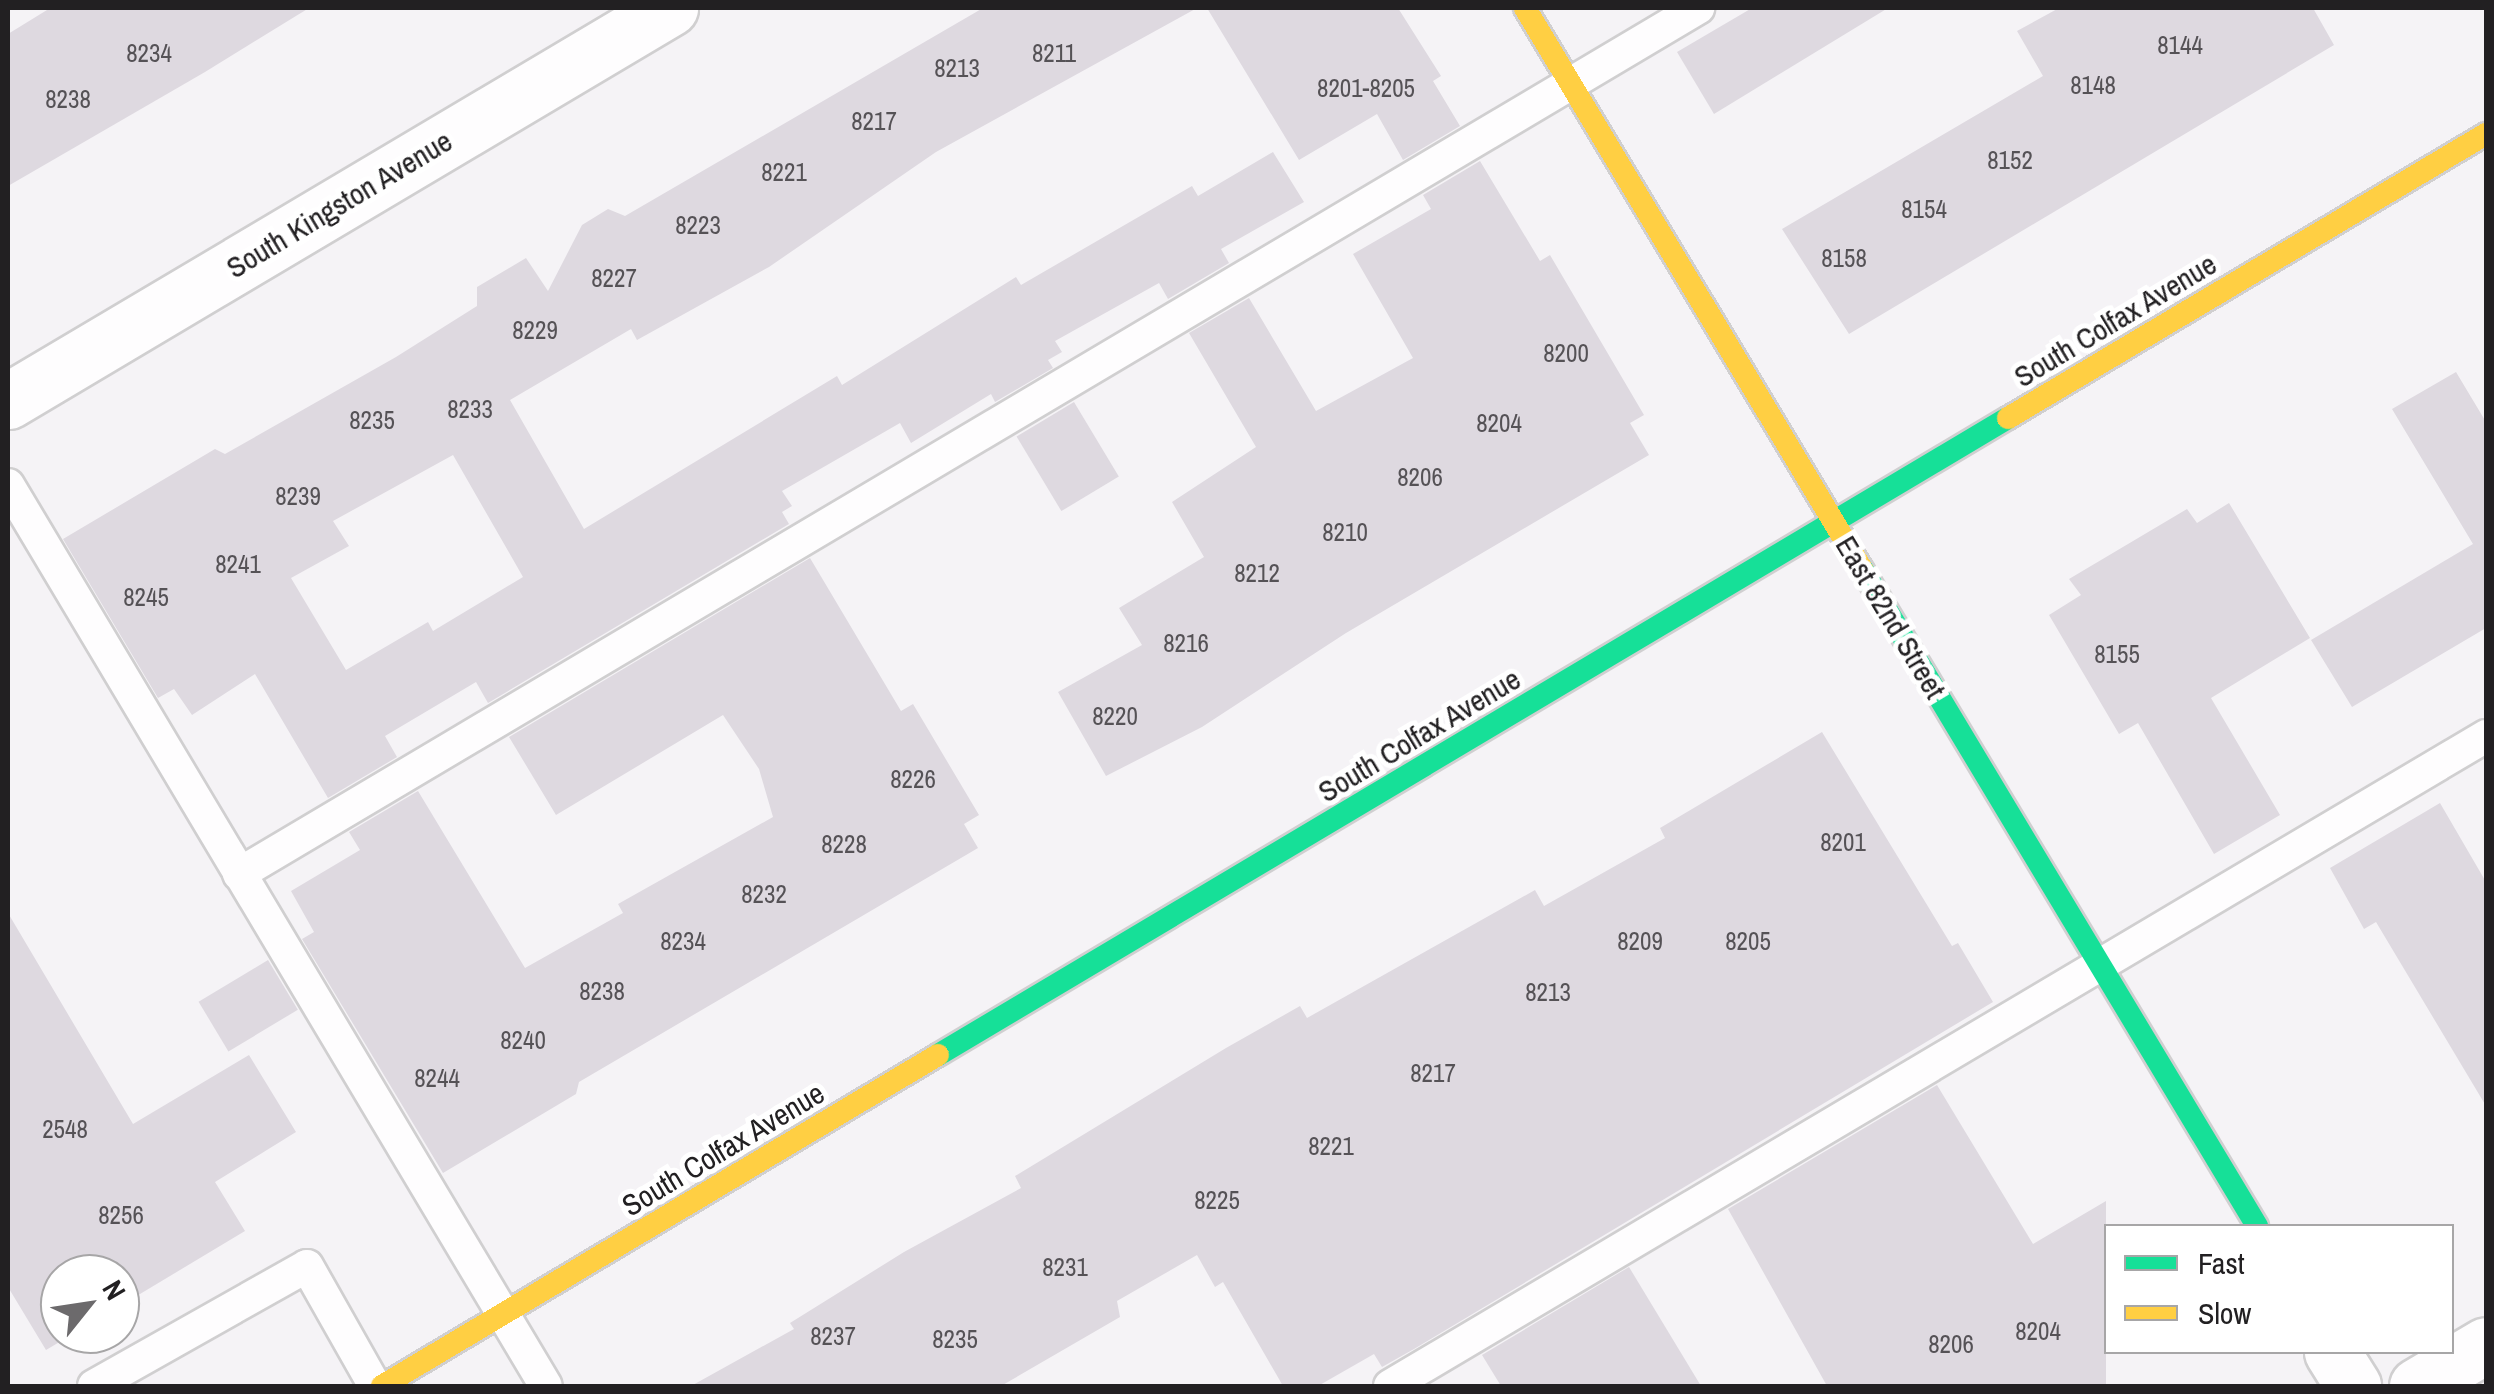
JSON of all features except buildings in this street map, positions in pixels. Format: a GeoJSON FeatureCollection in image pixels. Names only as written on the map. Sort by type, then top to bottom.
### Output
{"type":"FeatureCollection","features":[{"type":"Feature","properties":{"kind":"street","name":"South Kingston Avenue"},"geometry":{"type":"LineString","coordinates":[[8,401],[670,8]]}},
{"type":"Feature","properties":{"kind":"street","name":"East 82nd Street"},"geometry":{"type":"LineString","coordinates":[[1525,8],[2256,1224]]}},
{"type":"Feature","properties":{"kind":"street","name":"South Colfax Avenue"},"geometry":{"type":"LineString","coordinates":[[379,1386],[2486,134]]}},
{"type":"Feature","properties":{"kind":"street"},"geometry":{"type":"LineString","coordinates":[[2417,1386],[2486,1345]]}},
{"type":"Feature","properties":{"kind":"street"},"geometry":{"type":"LineString","coordinates":[[2333,1354],[2353,1386]]}},
{"type":"Feature","properties":{"kind":"lane"},"geometry":{"type":"LineString","coordinates":[[240,874],[1698,8]]}},
{"type":"Feature","properties":{"kind":"lane"},"geometry":{"type":"LineString","coordinates":[[8,485],[546,1386]]}},
{"type":"Feature","properties":{"kind":"lane"},"geometry":{"type":"LineString","coordinates":[[1390,1386],[2486,736]]}},
{"type":"Feature","properties":{"kind":"lane"},"geometry":{"type":"LineString","coordinates":[[94,1386],[307,1266],[379,1386]]}},
{"type":"Feature","properties":{"kind":"traffic: fast"},"geometry":{"type":"LineString","coordinates":[[938,1055],[2008,418]]}},
{"type":"Feature","properties":{"kind":"traffic: fast"},"geometry":{"type":"LineString","coordinates":[[1862,569],[2256,1224]]}},
{"type":"Feature","properties":{"kind":"traffic: slow"},"geometry":{"type":"LineString","coordinates":[[1525,8],[1862,569]]}},
{"type":"Feature","properties":{"kind":"traffic: slow"},"geometry":{"type":"LineString","coordinates":[[2008,418],[2486,134]]}},
{"type":"Feature","properties":{"kind":"traffic: slow"},"geometry":{"type":"LineString","coordinates":[[382,1386],[938,1055]]}}]}
